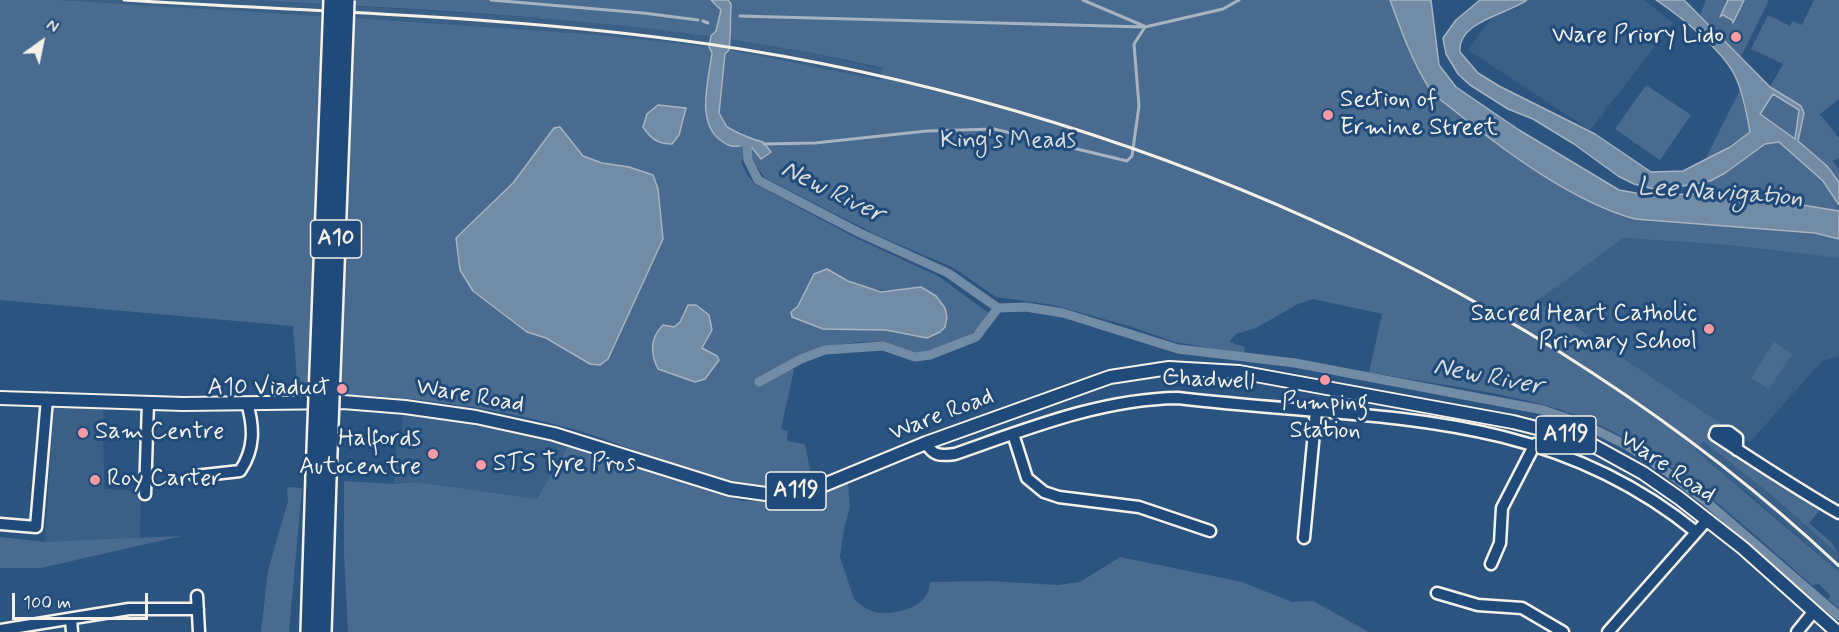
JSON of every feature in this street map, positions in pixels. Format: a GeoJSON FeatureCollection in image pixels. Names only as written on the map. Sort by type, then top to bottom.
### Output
{"type":"FeatureCollection","features":[{"type":"Feature","properties":{"kind":"highway","name":"A10"},"geometry":{"type":"LineString","coordinates":[[325,632],[321,478],[332,0]]}},
{"type":"Feature","properties":{"kind":"highway","name":"A10"},"geometry":{"type":"LineString","coordinates":[[309,632],[311,555],[321,478],[346,0]]}},
{"type":"Feature","properties":{"kind":"highway"},"geometry":{"type":"LineString","coordinates":[[300,632],[311,555]]}},
{"type":"Feature","properties":{"kind":"main road","name":"Ware Road"},"geometry":{"type":"LineString","coordinates":[[0,398],[148,403],[343,402],[476,417],[554,434],[730,489],[766,495],[819,487],[926,443],[1110,376],[1154,369],[1205,368],[1513,422],[1558,433],[1594,446],[1628,464],[1707,520],[1837,632]]}},
{"type":"Feature","properties":{"kind":"street","name":"Chadwell"},"geometry":{"type":"LineString","coordinates":[[926,443],[931,452],[940,456],[955,454],[1067,416],[1157,398],[1410,419],[1501,435],[1535,444],[1616,478],[1696,532]]}},
{"type":"Feature","properties":{"kind":"street"},"geometry":{"type":"LineString","coordinates":[[0,524],[36,527],[47,399]]}},
{"type":"Feature","properties":{"kind":"street"},"geometry":{"type":"LineString","coordinates":[[195,476],[240,471],[245,464],[253,433],[246,402]]}},
{"type":"Feature","properties":{"kind":"street"},"geometry":{"type":"LineString","coordinates":[[146,494],[148,403]]}},
{"type":"Feature","properties":{"kind":"street"},"geometry":{"type":"LineString","coordinates":[[1304,538],[1316,411]]}},
{"type":"Feature","properties":{"kind":"street"},"geometry":{"type":"LineString","coordinates":[[1013,434],[1026,478],[1038,489],[1059,497],[1146,508],[1210,531]]}},
{"type":"Feature","properties":{"kind":"street"},"geometry":{"type":"LineString","coordinates":[[1491,564],[1500,543],[1502,508],[1535,444]]}},
{"type":"Feature","properties":{"kind":"street"},"geometry":{"type":"LineString","coordinates":[[1737,450],[1839,513]]}},
{"type":"Feature","properties":{"kind":"street"},"geometry":{"type":"LineString","coordinates":[[1608,632],[1707,520]]}},
{"type":"Feature","properties":{"kind":"street"},"geometry":{"type":"LineString","coordinates":[[1437,592],[1478,604],[1522,608],[1563,632]]}},
{"type":"Feature","properties":{"kind":"street"},"geometry":{"type":"LineString","coordinates":[[197,596],[199,632]]}},
{"type":"Feature","properties":{"kind":"street"},"geometry":{"type":"LineString","coordinates":[[0,630],[129,609],[198,609]]}},
{"type":"Feature","properties":{"kind":"street"},"geometry":{"type":"LineString","coordinates":[[1797,632],[1814,611]]}},
{"type":"Feature","properties":{"kind":"street"},"geometry":{"type":"LineString","coordinates":[[71,619],[72,632]]}},
{"type":"Feature","properties":{"kind":"shaded area"},"geometry":{"type":"Polygon","coordinates":[[[52,0],[260,0],[573,20],[710,35],[780,46],[943,82],[916,89],[753,55],[601,35],[52,0]]]}},
{"type":"Feature","properties":{"kind":"shaded area"},"geometry":{"type":"Polygon","coordinates":[[[1527,0],[1644,0],[1673,23],[1590,130],[1468,50],[1492,18],[1518,7],[1527,0]]]}},
{"type":"Feature","properties":{"kind":"shaded area","name":"Sacred Heart Catholic Primary School"},"geometry":{"type":"Polygon","coordinates":[[[1622,238],[1729,245],[1839,258],[1839,357],[1822,361],[1750,442],[1536,301],[1622,238]]]}},
{"type":"Feature","properties":{"kind":"shaded area"},"geometry":{"type":"Polygon","coordinates":[[[54,404],[103,409],[104,489],[141,491],[140,539],[45,542],[54,404]]]}},
{"type":"Feature","properties":{"kind":"shaded area"},"geometry":{"type":"Polygon","coordinates":[[[403,415],[500,427],[570,443],[537,499],[417,482],[394,484],[397,433],[402,433],[403,415]]]}},
{"type":"Feature","properties":{"kind":"shaded area"},"geometry":{"type":"Polygon","coordinates":[[[1677,437],[1702,440],[1751,478],[1839,555],[1839,572],[1753,497],[1677,437]]]}},
{"type":"Feature","properties":{"kind":"green space"},"geometry":{"type":"Polygon","coordinates":[[[0,0],[57,0],[601,35],[709,47],[712,53],[706,116],[709,126],[733,147],[741,145],[746,159],[741,161],[747,175],[755,184],[858,239],[938,276],[990,314],[967,337],[937,351],[915,352],[884,343],[857,342],[822,349],[790,362],[794,370],[781,429],[788,431],[787,441],[805,444],[812,480],[772,487],[726,481],[580,431],[511,414],[405,398],[298,394],[293,326],[0,300],[0,0]],[[658,105],[679,135],[685,108],[658,105]],[[560,127],[554,128],[513,183],[456,238],[460,270],[473,291],[527,332],[546,338],[590,364],[663,240],[658,189],[629,167],[602,163],[583,156],[560,127]],[[827,269],[814,274],[798,306],[791,312],[792,317],[823,329],[886,330],[927,338],[922,287],[883,290],[862,286],[827,269]],[[313,300],[312,324],[340,322],[313,300]],[[685,310],[680,322],[674,327],[663,325],[656,335],[653,346],[655,362],[658,368],[695,382],[717,356],[702,348],[712,330],[685,310]]]}},
{"type":"Feature","properties":{"kind":"green space","name":"King's Meads"},"geometry":{"type":"Polygon","coordinates":[[[260,0],[1390,0],[1412,56],[1434,95],[1496,144],[1541,174],[1588,201],[1635,219],[1815,233],[1839,239],[1839,258],[1729,245],[1623,238],[1537,301],[1725,426],[1711,429],[1708,434],[1820,510],[1809,523],[1832,543],[1839,555],[1769,493],[1703,441],[1695,450],[1839,572],[1839,609],[1828,599],[1831,596],[1819,584],[1812,585],[1705,493],[1648,452],[1618,434],[1561,410],[1507,396],[1369,372],[1382,314],[1313,299],[1298,304],[1256,328],[1236,334],[1229,342],[1245,347],[1244,354],[1175,342],[1129,326],[1053,305],[996,297],[954,268],[879,236],[765,178],[750,157],[751,150],[743,133],[727,127],[719,113],[725,54],[729,50],[880,80],[883,68],[729,39],[651,29],[495,15],[260,0]]]}},
{"type":"Feature","properties":{"kind":"green space","name":"Ware Priory Lido"},"geometry":{"type":"Polygon","coordinates":[[[1706,0],[1769,0],[1741,57],[1700,15],[1706,0]]]}},
{"type":"Feature","properties":{"kind":"green space"},"geometry":{"type":"Polygon","coordinates":[[[1814,0],[1839,0],[1839,99],[1820,114],[1839,138],[1839,158],[1833,161],[1839,169],[1839,182],[1827,166],[1798,141],[1802,118],[1799,106],[1770,87],[1783,64],[1751,49],[1768,15],[1790,26],[1793,21],[1802,25],[1814,0]]]}},
{"type":"Feature","properties":{"kind":"green space"},"geometry":{"type":"Polygon","coordinates":[[[1646,85],[1691,115],[1660,160],[1615,129],[1646,85]]]}},
{"type":"Feature","properties":{"kind":"green space"},"geometry":{"type":"Polygon","coordinates":[[[1740,90],[1750,132],[1704,162],[1740,90]]]}},
{"type":"Feature","properties":{"kind":"green space"},"geometry":{"type":"Polygon","coordinates":[[[1773,94],[1799,110],[1795,139],[1760,114],[1773,94]]]}},
{"type":"Feature","properties":{"kind":"green space"},"geometry":{"type":"Polygon","coordinates":[[[1779,142],[1805,163],[1824,183],[1837,203],[1839,211],[1723,192],[1691,194],[1693,185],[1725,173],[1765,144],[1779,142]]]}},
{"type":"Feature","properties":{"kind":"green space"},"geometry":{"type":"Polygon","coordinates":[[[1774,342],[1792,354],[1769,389],[1751,378],[1774,342]]]}},
{"type":"Feature","properties":{"kind":"green space"},"geometry":{"type":"Polygon","coordinates":[[[570,443],[742,501],[778,501],[822,492],[848,482],[850,507],[840,557],[854,599],[866,608],[879,613],[904,610],[919,603],[929,591],[930,582],[989,581],[1058,585],[1080,582],[1120,557],[1242,582],[1292,602],[1313,601],[1369,632],[348,632],[344,555],[344,481],[394,484],[417,482],[537,499],[570,443]]]}},
{"type":"Feature","properties":{"kind":"green space"},"geometry":{"type":"Polygon","coordinates":[[[287,487],[302,488],[289,632],[261,632],[268,570],[288,501],[287,487]]]}},
{"type":"Feature","properties":{"kind":"green space"},"geometry":{"type":"Polygon","coordinates":[[[181,536],[41,568],[0,568],[0,537],[45,542],[181,536]]]}},
{"type":"Feature","properties":{"kind":"water"},"geometry":{"type":"Polygon","coordinates":[[[711,0],[728,0],[731,4],[729,50],[725,54],[719,113],[727,127],[763,142],[771,152],[761,159],[750,145],[751,150],[746,151],[744,145],[728,145],[719,139],[712,131],[708,121],[706,99],[712,53],[709,47],[721,10],[711,0]]]}},
{"type":"Feature","properties":{"kind":"water","name":"Lee Navigation"},"geometry":{"type":"Polygon","coordinates":[[[1390,0],[1431,0],[1439,65],[1456,87],[1519,130],[1619,190],[1652,196],[1723,192],[1839,211],[1839,239],[1815,233],[1635,219],[1588,201],[1518,159],[1434,95],[1412,56],[1390,0]]]}},
{"type":"Feature","properties":{"kind":"water"},"geometry":{"type":"Polygon","coordinates":[[[1480,0],[1527,0],[1475,26],[1461,41],[1460,52],[1478,73],[1499,86],[1595,134],[1651,172],[1683,171],[1730,147],[1750,132],[1741,90],[1730,68],[1701,35],[1656,0],[1684,0],[1770,87],[1801,106],[1804,113],[1798,141],[1827,166],[1839,182],[1839,205],[1823,181],[1779,142],[1765,144],[1710,181],[1654,189],[1634,184],[1618,176],[1574,144],[1533,119],[1508,109],[1470,85],[1458,74],[1446,54],[1443,38],[1456,20],[1480,0]],[[1773,94],[1760,114],[1795,139],[1799,110],[1773,94]]]}},
{"type":"Feature","properties":{"kind":"water"},"geometry":{"type":"Polygon","coordinates":[[[1728,0],[1744,0],[1733,23],[1723,15],[1720,17],[1728,0]]]}},
{"type":"Feature","properties":{"kind":"water"},"geometry":{"type":"Polygon","coordinates":[[[658,105],[686,108],[679,135],[672,144],[655,140],[643,127],[647,114],[658,105]]]}},
{"type":"Feature","properties":{"kind":"water"},"geometry":{"type":"Polygon","coordinates":[[[560,127],[583,156],[653,175],[658,189],[663,239],[608,359],[600,365],[590,364],[546,338],[527,332],[473,291],[460,270],[456,238],[513,183],[554,128],[560,127]]]}},
{"type":"Feature","properties":{"kind":"water"},"geometry":{"type":"Polygon","coordinates":[[[827,269],[848,281],[881,292],[921,287],[936,296],[945,308],[947,317],[945,327],[927,338],[886,330],[823,329],[792,317],[791,312],[798,306],[814,274],[827,269]]]}},
{"type":"Feature","properties":{"kind":"water"},"geometry":{"type":"Polygon","coordinates":[[[688,305],[696,305],[709,315],[712,330],[702,348],[717,356],[719,360],[705,379],[695,382],[658,369],[653,351],[654,340],[659,330],[663,325],[674,327],[680,322],[688,305]]]}},
{"type":"Feature","properties":{"kind":"waterway"},"geometry":{"type":"LineString","coordinates":[[491,0],[698,20]]}},
{"type":"Feature","properties":{"kind":"waterway"},"geometry":{"type":"LineString","coordinates":[[1083,0],[1144,26]]}},
{"type":"Feature","properties":{"kind":"waterway"},"geometry":{"type":"LineString","coordinates":[[740,16],[1145,27],[1223,9],[1239,0]]}},
{"type":"Feature","properties":{"kind":"waterway"},"geometry":{"type":"LineString","coordinates":[[703,21],[708,23]]}},
{"type":"Feature","properties":{"kind":"waterway"},"geometry":{"type":"LineString","coordinates":[[764,144],[815,143],[927,131],[994,129],[1127,161],[1132,156],[1139,106],[1134,44],[1145,27]]}},
{"type":"Feature","properties":{"kind":"waterway","name":"New River"},"geometry":{"type":"LineString","coordinates":[[742,142],[747,145],[748,160],[758,180],[860,233],[948,273],[998,308],[1026,307],[1063,313],[1178,349],[1295,363],[1543,410],[1584,424],[1626,445],[1666,471],[1709,504],[1839,616]]}},
{"type":"Feature","properties":{"kind":"waterway","name":"New River"},"geometry":{"type":"LineString","coordinates":[[759,382],[801,359],[825,350],[883,346],[915,357],[930,355],[976,337],[998,308]]}},
{"type":"Feature","properties":{"kind":"railway"},"geometry":{"type":"LineString","coordinates":[[124,0],[490,21],[708,44],[861,72],[1014,111],[1165,160],[1313,221],[1456,292],[1593,373],[1721,464],[1839,566]]}},
{"type":"Feature","properties":{"kind":"place","name":"Ware Priory Lido"},"geometry":{"type":"Point","coordinates":[1736,37]}},
{"type":"Feature","properties":{"kind":"place","name":"Section of Ermine Street"},"geometry":{"type":"Point","coordinates":[1328,115]}},
{"type":"Feature","properties":{"kind":"place","name":"Sacred Heart Catholic Primary School"},"geometry":{"type":"Point","coordinates":[1709,329]}},
{"type":"Feature","properties":{"kind":"place","name":"Pumping Station"},"geometry":{"type":"Point","coordinates":[1325,380]}},
{"type":"Feature","properties":{"kind":"place","name":"A10 Viaduct"},"geometry":{"type":"Point","coordinates":[342,389]}},
{"type":"Feature","properties":{"kind":"place","name":"Sam Centre"},"geometry":{"type":"Point","coordinates":[83,433]}},
{"type":"Feature","properties":{"kind":"place","name":"Halfords Autocentre"},"geometry":{"type":"Point","coordinates":[433,454]}},
{"type":"Feature","properties":{"kind":"place","name":"STS Tyre Pros"},"geometry":{"type":"Point","coordinates":[481,465]}},
{"type":"Feature","properties":{"kind":"place","name":"Roy Carter"},"geometry":{"type":"Point","coordinates":[95,480]}}]}
